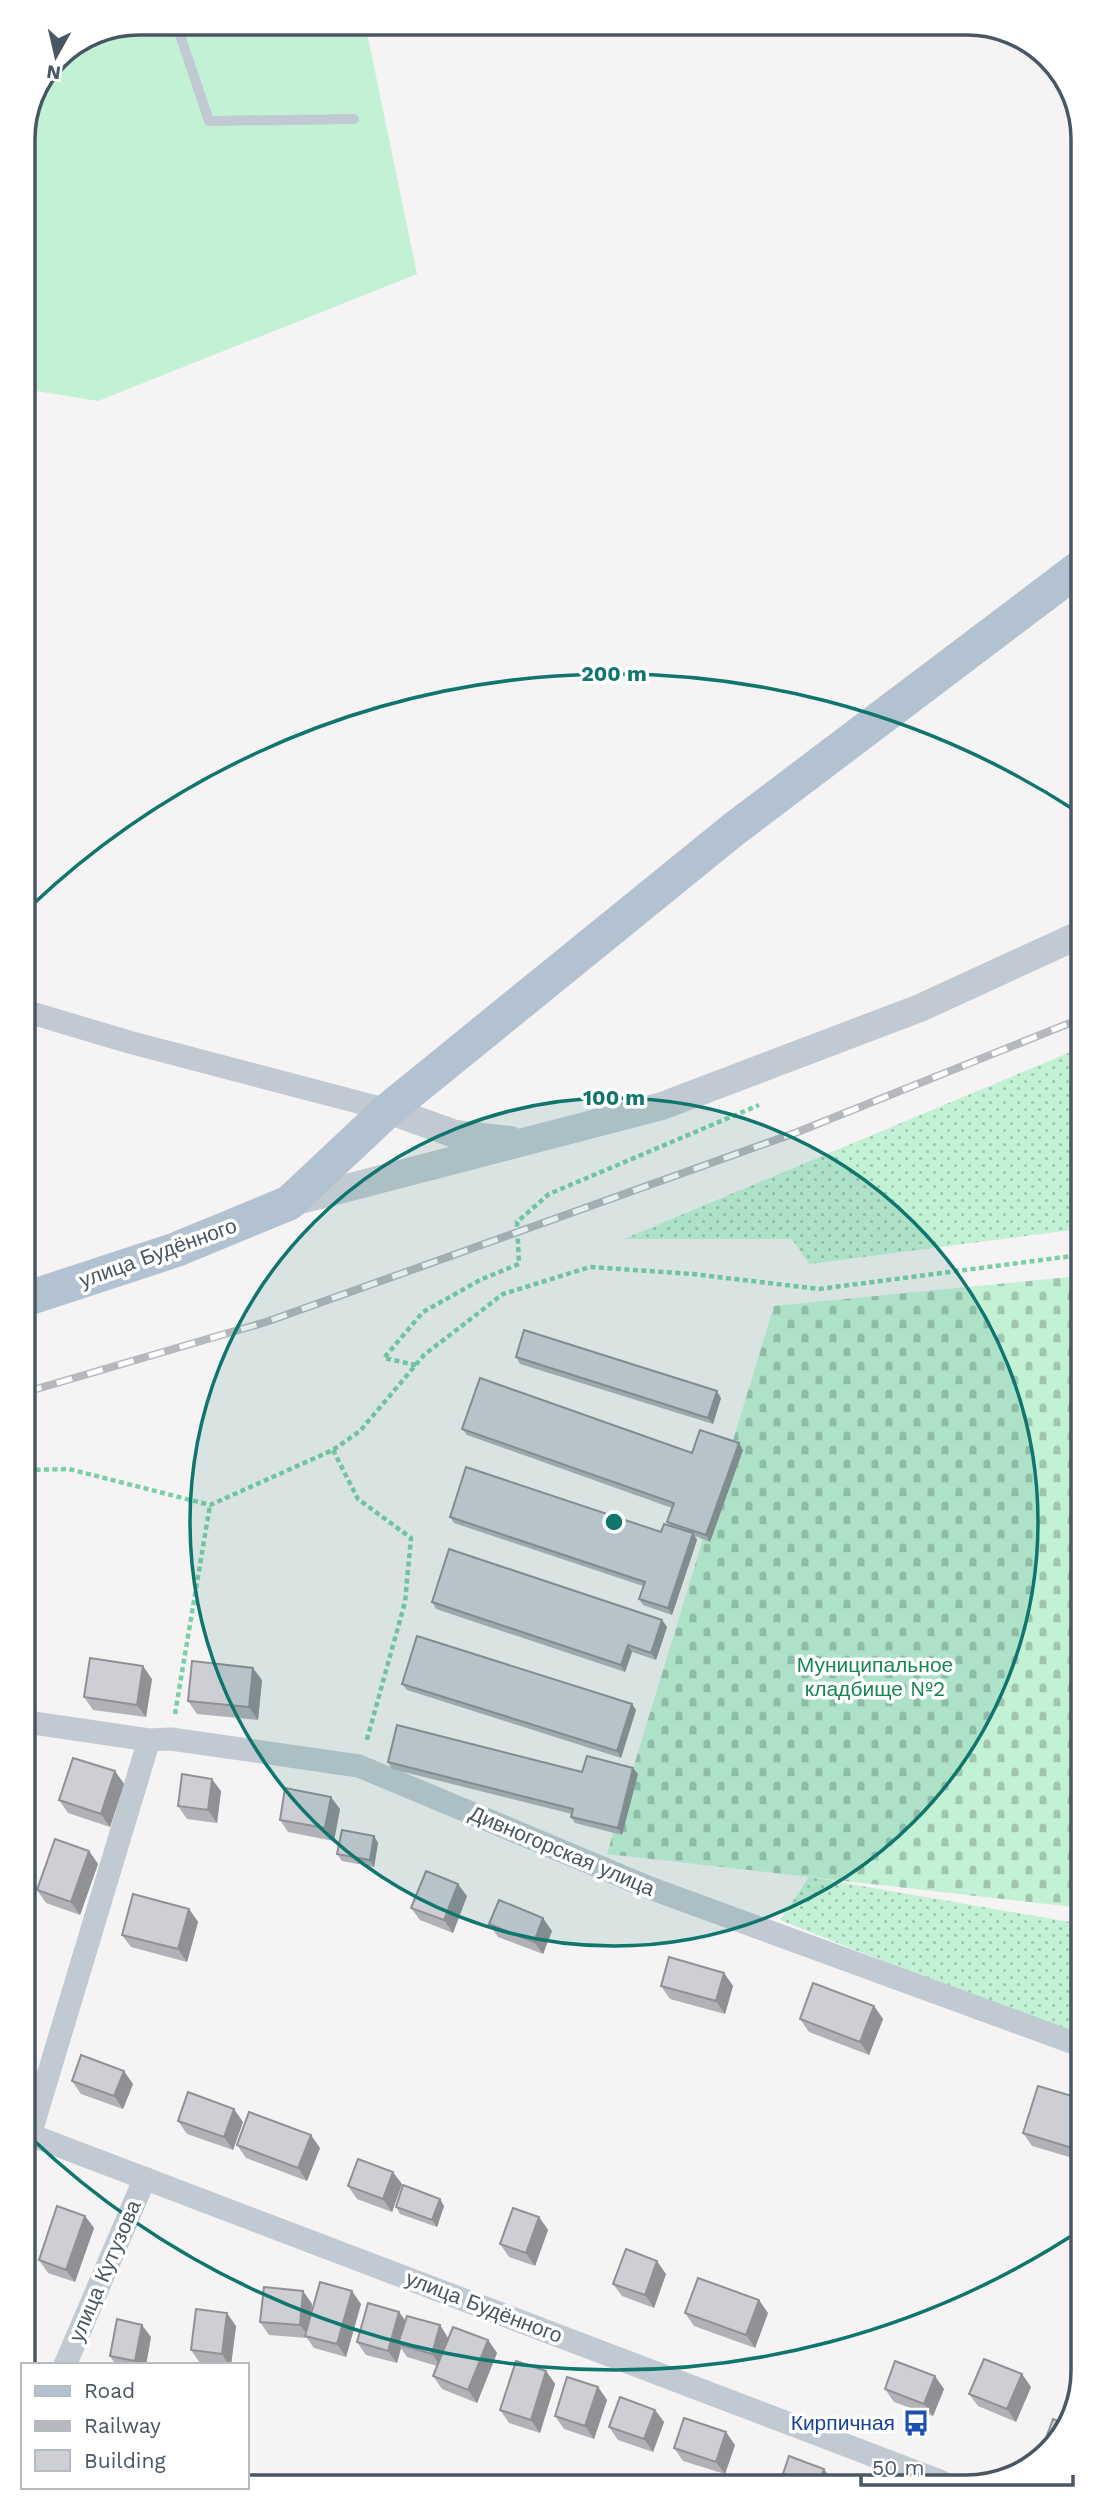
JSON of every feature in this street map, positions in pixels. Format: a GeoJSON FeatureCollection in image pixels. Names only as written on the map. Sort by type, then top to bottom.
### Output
{"type":"FeatureCollection","features":[{"type":"Feature","properties":{"kind":"main road"},"geometry":{"type":"LineString","coordinates":[[289,1203],[388,1110],[734,829],[1071,574]]}},
{"type":"Feature","properties":{"kind":"main road","name":"улица Будённого"},"geometry":{"type":"LineString","coordinates":[[35,1297],[175,1250],[289,1203]]}},
{"type":"Feature","properties":{"kind":"street"},"geometry":{"type":"LineString","coordinates":[[289,1203],[662,1106],[920,1008],[1071,939]]}},
{"type":"Feature","properties":{"kind":"street"},"geometry":{"type":"LineString","coordinates":[[35,1014],[128,1042],[388,1110],[455,1134],[530,1142]]}},
{"type":"Feature","properties":{"kind":"street","name":"Дивногорская улица"},"geometry":{"type":"LineString","coordinates":[[35,1723],[359,1766],[650,1888],[1071,2042]]}},
{"type":"Feature","properties":{"kind":"street"},"geometry":{"type":"LineString","coordinates":[[35,2117],[160,1739]]}},
{"type":"Feature","properties":{"kind":"street","name":"улица Будённого"},"geometry":{"type":"LineString","coordinates":[[35,2137],[922,2475]]}},
{"type":"Feature","properties":{"kind":"street","name":"улица Кутузова"},"geometry":{"type":"LineString","coordinates":[[66,2363],[145,2178]]}},
{"type":"Feature","properties":{"kind":"lane"},"geometry":{"type":"LineString","coordinates":[[180,35],[209,121],[354,120]]}},
{"type":"Feature","properties":{"kind":"path"},"geometry":{"type":"LineString","coordinates":[[416,1365],[384,1358],[423,1312],[482,1279],[519,1264],[517,1222],[549,1194],[759,1105]]}},
{"type":"Feature","properties":{"kind":"path"},"geometry":{"type":"LineString","coordinates":[[35,1470],[69,1469],[210,1505],[333,1450],[360,1431],[416,1365],[503,1294],[590,1267],[693,1274],[819,1289],[1071,1256]]}},
{"type":"Feature","properties":{"kind":"path"},"geometry":{"type":"LineString","coordinates":[[333,1450],[358,1499],[411,1538],[405,1602],[359,1766]]}},
{"type":"Feature","properties":{"kind":"path"},"geometry":{"type":"LineString","coordinates":[[160,1739],[210,1505]]}},
{"type":"Feature","properties":{"kind":"green space"},"geometry":{"type":"Polygon","coordinates":[[[367,35],[417,274],[98,401],[35,391],[35,132],[46,93],[91,91],[91,47],[118,37],[367,35]]]}},
{"type":"Feature","properties":{"kind":"green space"},"geometry":{"type":"Polygon","coordinates":[[[1071,1052],[1071,1230],[809,1264],[792,1239],[624,1239],[1071,1052]]]}},
{"type":"Feature","properties":{"kind":"green space","name":"Муниципальное кладбище №2"},"geometry":{"type":"Polygon","coordinates":[[[1071,1277],[1071,1907],[607,1854],[774,1306],[1071,1277]]]}},
{"type":"Feature","properties":{"kind":"green space"},"geometry":{"type":"Polygon","coordinates":[[[809,1877],[1071,1922],[1071,2036],[780,1920],[809,1877]]]}},
{"type":"Feature","properties":{"kind":"building"},"geometry":{"type":"Polygon","coordinates":[[[524,1330],[717,1391],[708,1418],[516,1357],[524,1330]]]}},
{"type":"Feature","properties":{"kind":"building"},"geometry":{"type":"Polygon","coordinates":[[[480,1378],[692,1453],[700,1430],[739,1443],[706,1535],[667,1522],[674,1503],[462,1429],[480,1378]]]}},
{"type":"Feature","properties":{"kind":"building"},"geometry":{"type":"Polygon","coordinates":[[[466,1467],[661,1532],[664,1524],[693,1533],[668,1608],[639,1599],[645,1582],[450,1517],[466,1467]]]}},
{"type":"Feature","properties":{"kind":"building"},"geometry":{"type":"Polygon","coordinates":[[[449,1549],[662,1620],[651,1653],[628,1645],[621,1665],[432,1602],[449,1549]]]}},
{"type":"Feature","properties":{"kind":"building"},"geometry":{"type":"Polygon","coordinates":[[[417,1636],[632,1704],[617,1751],[402,1684],[417,1636]]]}},
{"type":"Feature","properties":{"kind":"building"},"geometry":{"type":"Polygon","coordinates":[[[90,1658],[143,1666],[137,1705],[84,1697],[90,1658]]]}},
{"type":"Feature","properties":{"kind":"building"},"geometry":{"type":"Polygon","coordinates":[[[192,1661],[253,1668],[249,1707],[188,1701],[192,1661]]]}},
{"type":"Feature","properties":{"kind":"building"},"geometry":{"type":"Polygon","coordinates":[[[397,1725],[582,1772],[587,1756],[633,1768],[618,1828],[571,1817],[573,1809],[388,1762],[397,1725]]]}},
{"type":"Feature","properties":{"kind":"building"},"geometry":{"type":"Polygon","coordinates":[[[73,1758],[115,1771],[101,1814],[59,1800],[73,1758]]]}},
{"type":"Feature","properties":{"kind":"building"},"geometry":{"type":"Polygon","coordinates":[[[182,1774],[212,1779],[208,1810],[178,1806],[182,1774]]]}},
{"type":"Feature","properties":{"kind":"building"},"geometry":{"type":"Polygon","coordinates":[[[285,1788],[331,1797],[325,1828],[280,1820],[285,1788]]]}},
{"type":"Feature","properties":{"kind":"building"},"geometry":{"type":"Polygon","coordinates":[[[342,1830],[374,1836],[370,1860],[337,1854],[342,1830]]]}},
{"type":"Feature","properties":{"kind":"building"},"geometry":{"type":"Polygon","coordinates":[[[55,1839],[89,1851],[71,1902],[37,1890],[55,1839]]]}},
{"type":"Feature","properties":{"kind":"building"},"geometry":{"type":"Polygon","coordinates":[[[426,1871],[458,1884],[444,1920],[411,1908],[426,1871]]]}},
{"type":"Feature","properties":{"kind":"building"},"geometry":{"type":"Polygon","coordinates":[[[133,1894],[189,1909],[178,1949],[122,1935],[133,1894]]]}},
{"type":"Feature","properties":{"kind":"building"},"geometry":{"type":"Polygon","coordinates":[[[499,1900],[543,1918],[534,1942],[489,1924],[499,1900]]]}},
{"type":"Feature","properties":{"kind":"building"},"geometry":{"type":"Polygon","coordinates":[[[669,1957],[724,1973],[716,2001],[661,1986],[669,1957]]]}},
{"type":"Feature","properties":{"kind":"building"},"geometry":{"type":"Polygon","coordinates":[[[813,1983],[874,2006],[860,2042],[800,2019],[813,1983]]]}},
{"type":"Feature","properties":{"kind":"building"},"geometry":{"type":"Polygon","coordinates":[[[81,2055],[124,2071],[114,2096],[72,2081],[81,2055]]]}},
{"type":"Feature","properties":{"kind":"building"},"geometry":{"type":"Polygon","coordinates":[[[1038,2086],[1071,2096],[1071,2148],[1023,2133],[1038,2086]]]}},
{"type":"Feature","properties":{"kind":"building"},"geometry":{"type":"Polygon","coordinates":[[[188,2092],[234,2109],[224,2137],[178,2121],[188,2092]]]}},
{"type":"Feature","properties":{"kind":"building"},"geometry":{"type":"Polygon","coordinates":[[[249,2112],[311,2135],[298,2168],[237,2145],[249,2112]]]}},
{"type":"Feature","properties":{"kind":"building"},"geometry":{"type":"Polygon","coordinates":[[[358,2159],[393,2172],[383,2199],[348,2186],[358,2159]]]}},
{"type":"Feature","properties":{"kind":"building"},"geometry":{"type":"Polygon","coordinates":[[[403,2185],[440,2199],[432,2220],[396,2207],[403,2185]]]}},
{"type":"Feature","properties":{"kind":"building"},"geometry":{"type":"Polygon","coordinates":[[[57,2206],[85,2216],[66,2270],[39,2260],[57,2206]]]}},
{"type":"Feature","properties":{"kind":"building"},"geometry":{"type":"Polygon","coordinates":[[[513,2208],[539,2217],[526,2253],[500,2244],[513,2208]]]}},
{"type":"Feature","properties":{"kind":"building"},"geometry":{"type":"Polygon","coordinates":[[[626,2249],[657,2261],[645,2295],[613,2284],[626,2249]]]}},
{"type":"Feature","properties":{"kind":"building"},"geometry":{"type":"Polygon","coordinates":[[[698,2278],[759,2300],[746,2335],[685,2313],[698,2278]]]}},
{"type":"Feature","properties":{"kind":"building"},"geometry":{"type":"Polygon","coordinates":[[[320,2282],[352,2291],[337,2344],[305,2336],[320,2282]]]}},
{"type":"Feature","properties":{"kind":"building"},"geometry":{"type":"Polygon","coordinates":[[[264,2287],[303,2291],[300,2325],[260,2322],[264,2287]]]}},
{"type":"Feature","properties":{"kind":"building"},"geometry":{"type":"Polygon","coordinates":[[[368,2303],[399,2312],[388,2351],[357,2342],[368,2303]]]}},
{"type":"Feature","properties":{"kind":"building"},"geometry":{"type":"Polygon","coordinates":[[[196,2309],[227,2313],[222,2354],[191,2350],[196,2309]]]}},
{"type":"Feature","properties":{"kind":"building"},"geometry":{"type":"Polygon","coordinates":[[[407,2316],[440,2325],[432,2354],[398,2344],[407,2316]]]}},
{"type":"Feature","properties":{"kind":"building"},"geometry":{"type":"Polygon","coordinates":[[[117,2319],[142,2325],[135,2361],[110,2356],[117,2319]]]}},
{"type":"Feature","properties":{"kind":"building"},"geometry":{"type":"Polygon","coordinates":[[[453,2327],[488,2340],[468,2390],[433,2376],[453,2327]]]}},
{"type":"Feature","properties":{"kind":"building"},"geometry":{"type":"Polygon","coordinates":[[[984,2359],[1022,2374],[1007,2409],[969,2394],[984,2359]]]}},
{"type":"Feature","properties":{"kind":"building"},"geometry":{"type":"Polygon","coordinates":[[[516,2361],[546,2371],[531,2420],[500,2410],[516,2361]]]}},
{"type":"Feature","properties":{"kind":"building"},"geometry":{"type":"Polygon","coordinates":[[[895,2361],[935,2376],[924,2404],[885,2389],[895,2361]]]}},
{"type":"Feature","properties":{"kind":"building"},"geometry":{"type":"Polygon","coordinates":[[[567,2377],[598,2387],[585,2426],[555,2416],[567,2377]]]}},
{"type":"Feature","properties":{"kind":"building"},"geometry":{"type":"Polygon","coordinates":[[[620,2397],[655,2410],[644,2439],[609,2427],[620,2397]]]}},
{"type":"Feature","properties":{"kind":"building"},"geometry":{"type":"Polygon","coordinates":[[[684,2418],[726,2432],[716,2462],[674,2448],[684,2418]]]}},
{"type":"Feature","properties":{"kind":"building"},"geometry":{"type":"Polygon","coordinates":[[[1053,2419],[1058,2421],[1054,2429],[1045,2440],[1053,2419]]]}},
{"type":"Feature","properties":{"kind":"building"},"geometry":{"type":"Polygon","coordinates":[[[789,2456],[824,2469],[822,2475],[783,2475],[789,2456]]]}},
{"type":"Feature","properties":{"kind":"railway"},"geometry":{"type":"LineString","coordinates":[[35,1389],[266,1322],[795,1133],[1071,1023]]}},
{"type":"Feature","properties":{"kind":"place","name":"Кирпичная"},"geometry":{"type":"Point","coordinates":[916,2423]}}]}
